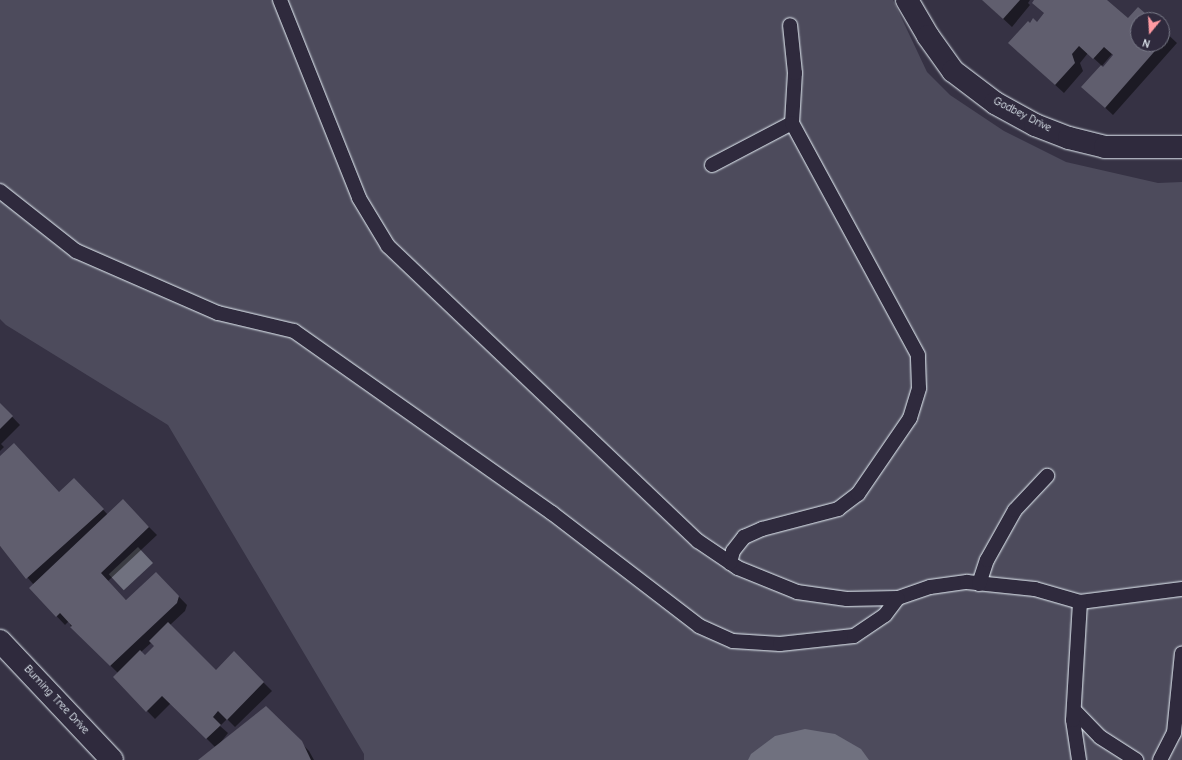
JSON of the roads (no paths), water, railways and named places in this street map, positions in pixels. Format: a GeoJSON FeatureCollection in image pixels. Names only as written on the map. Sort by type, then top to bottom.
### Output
{"type":"FeatureCollection","features":[{"type":"Feature","properties":{"kind":"street","name":"Godbey Drive"},"geometry":{"type":"LineString","coordinates":[[907,0],[928,36],[953,71],[995,103],[1015,114],[1069,138],[1104,147],[1138,149],[1182,147]]}},
{"type":"Feature","properties":{"kind":"street","name":"Burning Tree Drive"},"geometry":{"type":"LineString","coordinates":[[0,641],[112,760]]}},
{"type":"Feature","properties":{"kind":"lane"},"geometry":{"type":"LineString","coordinates":[[280,0],[359,198],[388,246],[698,541],[730,563],[797,592],[847,599],[898,598],[930,587],[967,582],[1035,589],[1080,602],[1182,589]]}},
{"type":"Feature","properties":{"kind":"lane"},"geometry":{"type":"LineString","coordinates":[[730,563],[733,551],[744,537],[762,529],[838,509],[858,494],[910,418],[919,388],[918,355],[792,123],[795,73],[790,26]]}},
{"type":"Feature","properties":{"kind":"lane"},"geometry":{"type":"LineString","coordinates":[[712,165],[792,123]]}},
{"type":"Feature","properties":{"kind":"lane"},"geometry":{"type":"LineString","coordinates":[[0,192],[76,251],[218,314],[294,331],[552,513],[699,626],[733,641],[780,644],[854,636],[885,615],[898,598]]}},
{"type":"Feature","properties":{"kind":"lane"},"geometry":{"type":"LineString","coordinates":[[979,584],[987,560],[1015,510],[1047,476]]}},
{"type":"Feature","properties":{"kind":"lane"},"geometry":{"type":"LineString","coordinates":[[1079,760],[1074,710],[1080,602]]}},
{"type":"Feature","properties":{"kind":"lane"},"geometry":{"type":"LineString","coordinates":[[1160,760],[1174,733],[1182,653]]}},
{"type":"Feature","properties":{"kind":"lane"},"geometry":{"type":"LineString","coordinates":[[1074,710],[1100,737],[1136,760]]}},
{"type":"Feature","properties":{"kind":"water"},"geometry":{"type":"Polygon","coordinates":[[[138,547],[153,563],[124,590],[109,574],[138,547]]]}},
{"type":"Feature","properties":{"kind":"water"},"geometry":{"type":"Polygon","coordinates":[[[805,729],[835,734],[861,749],[869,760],[748,760],[751,754],[775,736],[805,729]]]}}]}
